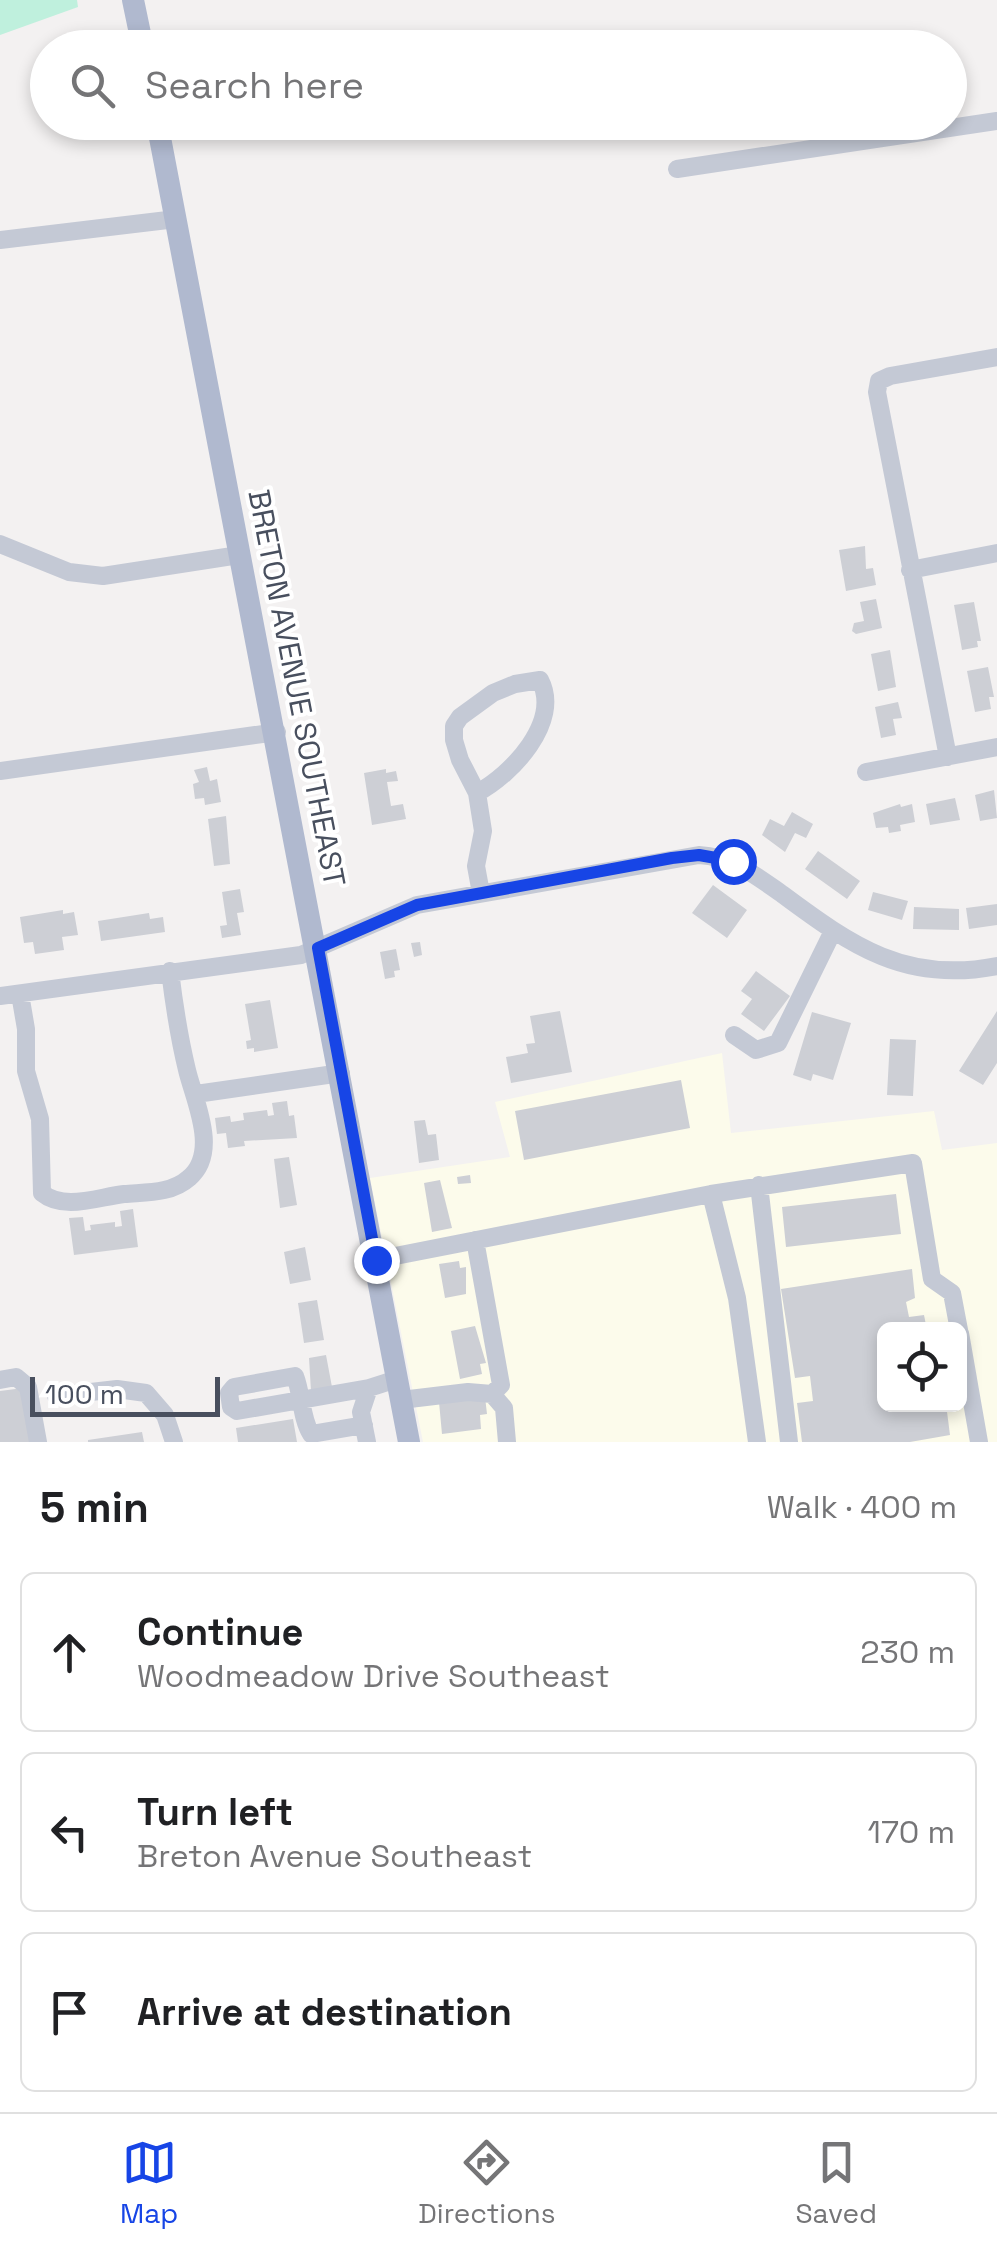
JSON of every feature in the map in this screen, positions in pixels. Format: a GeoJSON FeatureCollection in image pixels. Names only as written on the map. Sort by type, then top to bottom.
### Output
{"type":"FeatureCollection","features":[{"type":"Feature","properties":{"kind":"main road"},"geometry":{"type":"LineString","coordinates":[[133,0],[139,30]]}},
{"type":"Feature","properties":{"kind":"main road","name":"BRETON AVENUE SOUTHEAST"},"geometry":{"type":"LineString","coordinates":[[161,140],[409,1442]]}},
{"type":"Feature","properties":{"kind":"street"},"geometry":{"type":"LineString","coordinates":[[967,125],[997,121]]}},
{"type":"Feature","properties":{"kind":"street"},"geometry":{"type":"LineString","coordinates":[[676,169],[870,140]]}},
{"type":"Feature","properties":{"kind":"street"},"geometry":{"type":"LineString","coordinates":[[0,240],[176,220]]}},
{"type":"Feature","properties":{"kind":"street"},"geometry":{"type":"LineString","coordinates":[[948,757],[877,392],[880,381],[890,376],[997,357]]}},
{"type":"Feature","properties":{"kind":"street"},"geometry":{"type":"LineString","coordinates":[[0,544],[68,572],[103,576],[239,555]]}},
{"type":"Feature","properties":{"kind":"street"},"geometry":{"type":"LineString","coordinates":[[910,570],[997,554]]}},
{"type":"Feature","properties":{"kind":"street"},"geometry":{"type":"LineString","coordinates":[[476,793],[498,782],[527,751],[545,704],[545,689],[540,680],[493,692],[455,722],[454,740],[476,793],[483,831],[476,866],[481,894]]}},
{"type":"Feature","properties":{"kind":"street"},"geometry":{"type":"LineString","coordinates":[[0,771],[276,732]]}},
{"type":"Feature","properties":{"kind":"street"},"geometry":{"type":"LineString","coordinates":[[866,772],[997,748]]}},
{"type":"Feature","properties":{"kind":"street"},"geometry":{"type":"LineString","coordinates":[[0,996],[301,955],[399,911],[672,858],[716,856],[747,869],[832,931],[875,956],[954,971],[997,966]]}},
{"type":"Feature","properties":{"kind":"street"},"geometry":{"type":"LineString","coordinates":[[734,1035],[756,1050],[778,1043],[832,931]]}},
{"type":"Feature","properties":{"kind":"street"},"geometry":{"type":"LineString","coordinates":[[20,994],[26,1028],[26,1072],[40,1118],[42,1193],[50,1200],[62,1202],[170,1189],[187,1180],[203,1155],[196,1094],[188,1074],[170,971]]}},
{"type":"Feature","properties":{"kind":"street"},"geometry":{"type":"LineString","coordinates":[[196,1094],[341,1072]]}},
{"type":"Feature","properties":{"kind":"street"},"geometry":{"type":"LineString","coordinates":[[376,1260],[760,1185],[914,1163],[932,1279],[952,1293],[957,1322]]}},
{"type":"Feature","properties":{"kind":"street"},"geometry":{"type":"LineString","coordinates":[[760,1185],[789,1442]]}},
{"type":"Feature","properties":{"kind":"street"},"geometry":{"type":"LineString","coordinates":[[711,1194],[736,1298],[756,1442]]}},
{"type":"Feature","properties":{"kind":"street"},"geometry":{"type":"LineString","coordinates":[[476,1240],[501,1385],[492,1394]]}},
{"type":"Feature","properties":{"kind":"street"},"geometry":{"type":"LineString","coordinates":[[967,1375],[979,1442]]}},
{"type":"Feature","properties":{"kind":"street"},"geometry":{"type":"LineString","coordinates":[[0,1380],[16,1378],[28,1387],[38,1442]]}},
{"type":"Feature","properties":{"kind":"street"},"geometry":{"type":"LineString","coordinates":[[368,1388],[361,1412],[366,1434],[311,1434],[307,1430],[302,1401],[368,1388],[468,1392],[492,1394],[504,1408],[507,1442]]}},
{"type":"Feature","properties":{"kind":"street"},"geometry":{"type":"LineString","coordinates":[[56,1396],[117,1389],[146,1393],[165,1415],[174,1442]]}},
{"type":"Feature","properties":{"kind":"shaded area"},"geometry":{"type":"Polygon","coordinates":[[[722,1053],[731,1133],[934,1111],[942,1150],[997,1143],[997,1442],[423,1442],[370,1178],[510,1157],[495,1102],[722,1053]]]}},
{"type":"Feature","properties":{"kind":"green space"},"geometry":{"type":"Polygon","coordinates":[[[0,0],[77,0],[78,7],[0,35],[0,0]]]}},
{"type":"Feature","properties":{"kind":"building"},"geometry":{"type":"Polygon","coordinates":[[[865,546],[866,569],[873,568],[876,585],[846,591],[839,550],[865,546]]]}},
{"type":"Feature","properties":{"kind":"building"},"geometry":{"type":"Polygon","coordinates":[[[876,599],[882,628],[856,634],[852,631],[854,623],[864,621],[860,602],[876,599]]]}},
{"type":"Feature","properties":{"kind":"building"},"geometry":{"type":"Polygon","coordinates":[[[974,602],[981,641],[977,641],[978,647],[962,650],[954,605],[974,602]]]}},
{"type":"Feature","properties":{"kind":"building"},"geometry":{"type":"Polygon","coordinates":[[[890,650],[896,687],[878,691],[871,654],[890,650]]]}},
{"type":"Feature","properties":{"kind":"building"},"geometry":{"type":"Polygon","coordinates":[[[988,667],[994,697],[989,697],[991,709],[975,712],[967,671],[988,667]]]}},
{"type":"Feature","properties":{"kind":"building"},"geometry":{"type":"Polygon","coordinates":[[[898,702],[902,718],[893,719],[896,735],[881,738],[875,707],[898,702]]]}},
{"type":"Feature","properties":{"kind":"building"},"geometry":{"type":"Polygon","coordinates":[[[207,767],[210,781],[217,779],[221,802],[205,805],[204,798],[195,799],[193,784],[199,782],[194,770],[207,767]]]}},
{"type":"Feature","properties":{"kind":"building"},"geometry":{"type":"Polygon","coordinates":[[[386,769],[386,773],[396,771],[398,781],[387,782],[391,806],[403,804],[406,819],[372,825],[364,773],[386,769]]]}},
{"type":"Feature","properties":{"kind":"building"},"geometry":{"type":"Polygon","coordinates":[[[994,790],[997,818],[980,821],[975,795],[994,790]]]}},
{"type":"Feature","properties":{"kind":"building"},"geometry":{"type":"Polygon","coordinates":[[[955,798],[960,820],[930,825],[926,804],[955,798]]]}},
{"type":"Feature","properties":{"kind":"building"},"geometry":{"type":"Polygon","coordinates":[[[912,804],[915,822],[900,825],[901,831],[889,833],[888,827],[876,828],[873,813],[912,804]]]}},
{"type":"Feature","properties":{"kind":"building"},"geometry":{"type":"Polygon","coordinates":[[[792,812],[813,824],[806,838],[795,833],[785,852],[762,835],[770,819],[784,826],[792,812]]]}},
{"type":"Feature","properties":{"kind":"building"},"geometry":{"type":"Polygon","coordinates":[[[226,816],[230,864],[214,866],[208,819],[226,816]]]}},
{"type":"Feature","properties":{"kind":"building"},"geometry":{"type":"Polygon","coordinates":[[[818,851],[860,881],[847,899],[805,869],[818,851]]]}},
{"type":"Feature","properties":{"kind":"building"},"geometry":{"type":"Polygon","coordinates":[[[713,885],[747,910],[727,938],[692,913],[713,885]]]}},
{"type":"Feature","properties":{"kind":"building"},"geometry":{"type":"Polygon","coordinates":[[[240,889],[244,912],[237,913],[241,935],[222,938],[220,926],[227,925],[222,892],[240,889]]]}},
{"type":"Feature","properties":{"kind":"building"},"geometry":{"type":"Polygon","coordinates":[[[873,892],[908,901],[902,920],[868,910],[873,892]]]}},
{"type":"Feature","properties":{"kind":"building"},"geometry":{"type":"Polygon","coordinates":[[[997,904],[997,925],[969,929],[966,908],[997,904]]]}},
{"type":"Feature","properties":{"kind":"building"},"geometry":{"type":"Polygon","coordinates":[[[914,907],[959,909],[959,930],[913,929],[914,907]]]}},
{"type":"Feature","properties":{"kind":"building"},"geometry":{"type":"Polygon","coordinates":[[[63,910],[63,914],[74,912],[78,935],[62,937],[64,950],[35,954],[33,942],[24,943],[20,917],[63,910]]]}},
{"type":"Feature","properties":{"kind":"building"},"geometry":{"type":"Polygon","coordinates":[[[149,913],[150,919],[163,917],[165,932],[101,941],[98,921],[149,913]]]}},
{"type":"Feature","properties":{"kind":"building"},"geometry":{"type":"Polygon","coordinates":[[[420,942],[422,955],[414,957],[411,943],[420,942]]]}},
{"type":"Feature","properties":{"kind":"building"},"geometry":{"type":"Polygon","coordinates":[[[396,949],[400,970],[394,971],[395,977],[385,979],[380,952],[396,949]]]}},
{"type":"Feature","properties":{"kind":"building"},"geometry":{"type":"Polygon","coordinates":[[[756,971],[790,996],[764,1031],[741,1014],[752,999],[741,991],[756,971]]]}},
{"type":"Feature","properties":{"kind":"building"},"geometry":{"type":"Polygon","coordinates":[[[270,1000],[278,1048],[254,1052],[254,1048],[247,1049],[246,1041],[251,1040],[245,1004],[270,1000]]]}},
{"type":"Feature","properties":{"kind":"building"},"geometry":{"type":"Polygon","coordinates":[[[560,1011],[572,1072],[511,1083],[506,1057],[528,1053],[526,1044],[535,1043],[530,1016],[560,1011]]]}},
{"type":"Feature","properties":{"kind":"building"},"geometry":{"type":"Polygon","coordinates":[[[997,1011],[997,1063],[983,1085],[959,1071],[997,1011]]]}},
{"type":"Feature","properties":{"kind":"building"},"geometry":{"type":"Polygon","coordinates":[[[812,1012],[851,1023],[833,1080],[813,1074],[811,1081],[793,1075],[812,1012]]]}},
{"type":"Feature","properties":{"kind":"building"},"geometry":{"type":"Polygon","coordinates":[[[890,1039],[916,1040],[913,1096],[887,1095],[890,1039]]]}},
{"type":"Feature","properties":{"kind":"building"},"geometry":{"type":"Polygon","coordinates":[[[681,1080],[690,1128],[524,1160],[515,1111],[681,1080]]]}},
{"type":"Feature","properties":{"kind":"building"},"geometry":{"type":"Polygon","coordinates":[[[287,1101],[289,1116],[294,1115],[297,1138],[244,1141],[245,1146],[228,1148],[226,1133],[217,1134],[215,1118],[230,1116],[231,1122],[244,1120],[243,1113],[267,1110],[268,1116],[274,1115],[272,1103],[287,1101]]]}},
{"type":"Feature","properties":{"kind":"building"},"geometry":{"type":"Polygon","coordinates":[[[425,1120],[428,1135],[436,1134],[439,1160],[419,1163],[414,1121],[425,1120]]]}},
{"type":"Feature","properties":{"kind":"building"},"geometry":{"type":"Polygon","coordinates":[[[289,1157],[297,1205],[280,1208],[274,1159],[289,1157]]]}},
{"type":"Feature","properties":{"kind":"building"},"geometry":{"type":"Polygon","coordinates":[[[470,1175],[471,1183],[458,1184],[457,1177],[470,1175]]]}},
{"type":"Feature","properties":{"kind":"building"},"geometry":{"type":"Polygon","coordinates":[[[440,1180],[452,1228],[432,1232],[424,1183],[440,1180]]]}},
{"type":"Feature","properties":{"kind":"building"},"geometry":{"type":"Polygon","coordinates":[[[896,1194],[901,1234],[786,1247],[782,1207],[896,1194]]]}},
{"type":"Feature","properties":{"kind":"building"},"geometry":{"type":"Polygon","coordinates":[[[133,1209],[138,1247],[74,1255],[69,1218],[83,1217],[85,1231],[91,1230],[90,1225],[115,1222],[115,1227],[122,1226],[120,1211],[133,1209]]]}},
{"type":"Feature","properties":{"kind":"building"},"geometry":{"type":"Polygon","coordinates":[[[305,1247],[311,1280],[290,1284],[284,1252],[305,1247]]]}},
{"type":"Feature","properties":{"kind":"building"},"geometry":{"type":"Polygon","coordinates":[[[459,1261],[460,1268],[466,1267],[466,1294],[445,1298],[439,1264],[459,1261]]]}},
{"type":"Feature","properties":{"kind":"building"},"geometry":{"type":"Polygon","coordinates":[[[912,1269],[915,1298],[906,1302],[909,1317],[924,1315],[925,1322],[877,1322],[877,1412],[947,1412],[950,1435],[910,1442],[802,1442],[797,1403],[813,1401],[810,1376],[795,1378],[781,1289],[912,1269]]]}},
{"type":"Feature","properties":{"kind":"building"},"geometry":{"type":"Polygon","coordinates":[[[317,1300],[324,1340],[304,1343],[298,1303],[317,1300]]]}},
{"type":"Feature","properties":{"kind":"building"},"geometry":{"type":"Polygon","coordinates":[[[475,1326],[486,1363],[480,1364],[482,1374],[460,1379],[451,1331],[475,1326]]]}},
{"type":"Feature","properties":{"kind":"building"},"geometry":{"type":"Polygon","coordinates":[[[326,1355],[332,1387],[311,1391],[309,1358],[326,1355]]]}},
{"type":"Feature","properties":{"kind":"building"},"geometry":{"type":"Polygon","coordinates":[[[23,1388],[30,1442],[0,1442],[0,1391],[23,1388]]]}},
{"type":"Feature","properties":{"kind":"building"},"geometry":{"type":"Polygon","coordinates":[[[485,1397],[487,1414],[480,1415],[481,1429],[442,1434],[439,1402],[485,1397]]]}},
{"type":"Feature","properties":{"kind":"building"},"geometry":{"type":"Polygon","coordinates":[[[293,1419],[297,1442],[238,1442],[236,1428],[293,1419]]]}},
{"type":"Feature","properties":{"kind":"building"},"geometry":{"type":"Polygon","coordinates":[[[142,1432],[144,1442],[88,1442],[88,1440],[142,1432]]]}},
{"type":"Feature","properties":{"kind":"route"},"geometry":{"type":"LineString","coordinates":[[376,1260],[318,948],[417,905],[672,858],[699,855],[733,861]]}}]}
